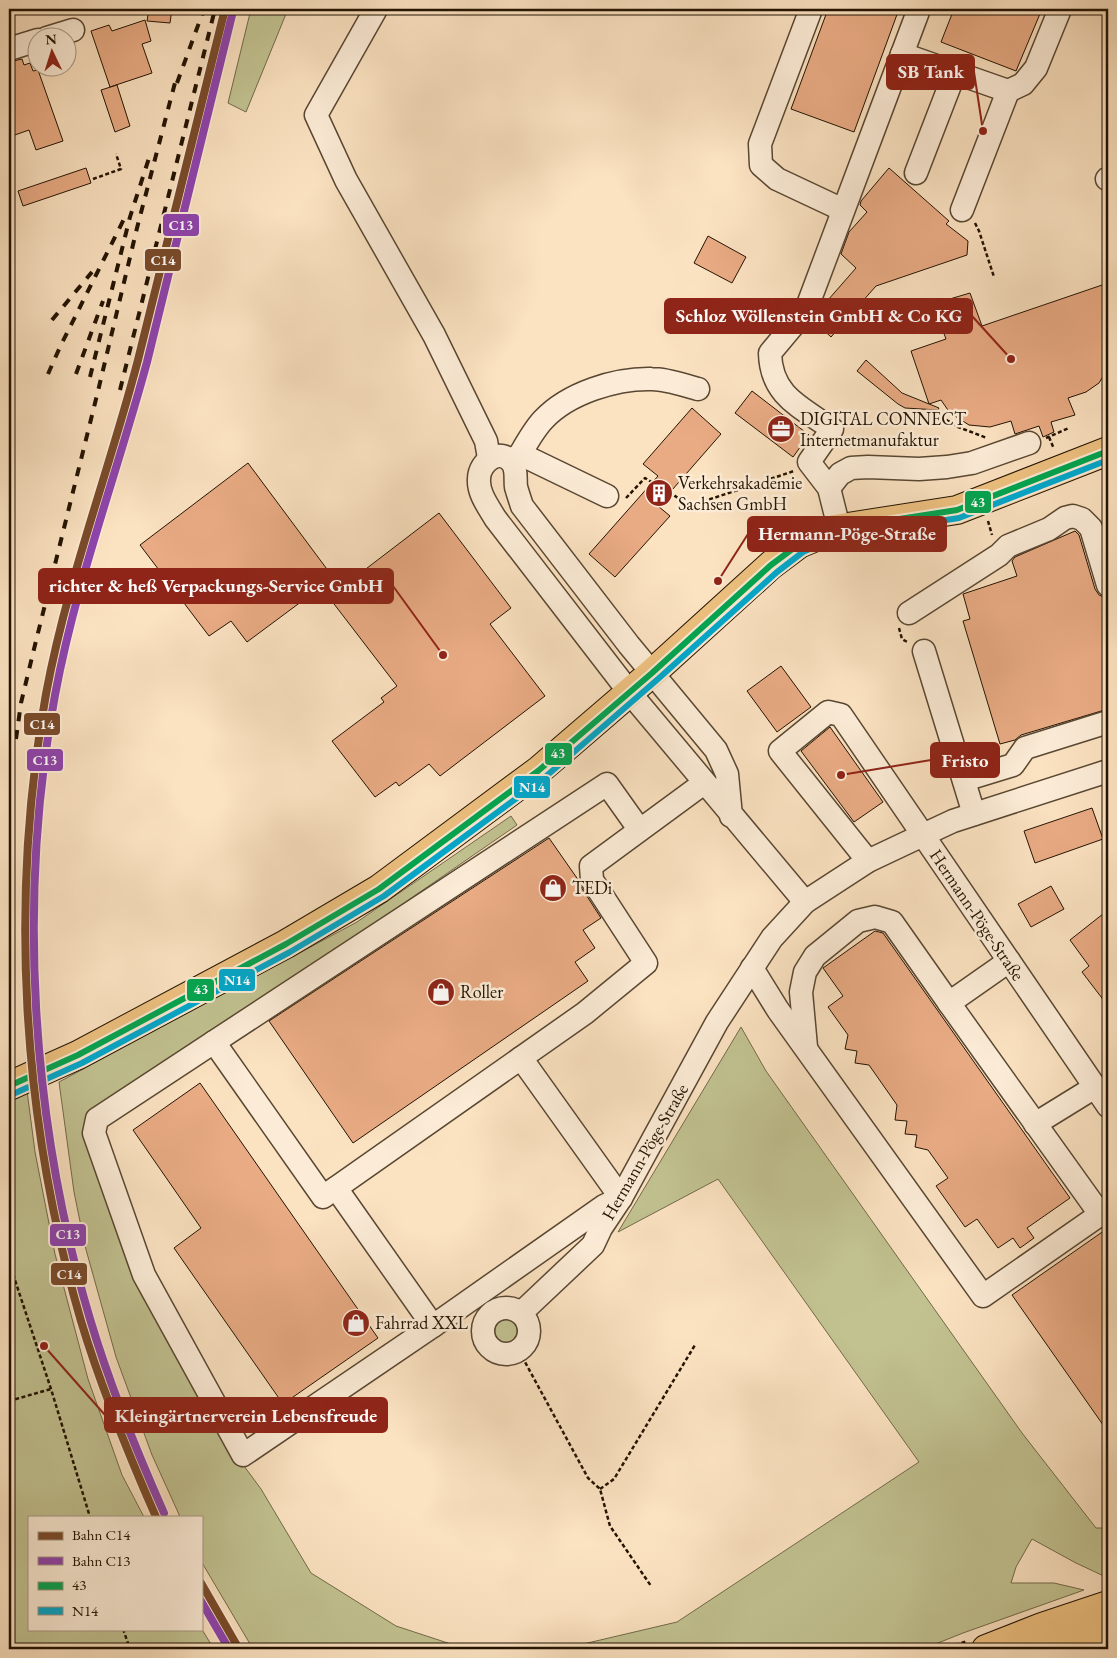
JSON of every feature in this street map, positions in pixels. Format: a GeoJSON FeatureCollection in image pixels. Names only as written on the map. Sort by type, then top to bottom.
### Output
{"type":"FeatureCollection","features":[{"type":"Feature","properties":{"kind":"main road"},"geometry":{"type":"LineString","coordinates":[[9,1086],[78,1055],[286,944],[379,889],[538,771],[630,693],[770,565],[799,544],[839,528],[872,522],[915,518],[957,510],[1108,450]]}},
{"type":"Feature","properties":{"kind":"main road"},"geometry":{"type":"LineString","coordinates":[[986,1649],[1042,1627],[1106,1613]]}},
{"type":"Feature","properties":{"kind":"main road"},"geometry":{"type":"LineString","coordinates":[[1045,1649],[1106,1613]]}},
{"type":"Feature","properties":{"kind":"street"},"geometry":{"type":"LineString","coordinates":[[376,9],[351,57],[316,115],[346,180],[434,335],[486,441],[489,458]]}},
{"type":"Feature","properties":{"kind":"street"},"geometry":{"type":"LineString","coordinates":[[811,9],[760,144],[761,165],[777,179],[842,210]]}},
{"type":"Feature","properties":{"kind":"street"},"geometry":{"type":"LineString","coordinates":[[839,528],[829,488],[809,462],[832,430],[785,395],[776,383],[771,366],[770,353],[806,310],[919,9]]}},
{"type":"Feature","properties":{"kind":"street"},"geometry":{"type":"LineString","coordinates":[[902,54],[1008,91],[1023,84],[1036,68],[1060,9]]}},
{"type":"Feature","properties":{"kind":"street"},"geometry":{"type":"LineString","coordinates":[[9,49],[28,43]]}},
{"type":"Feature","properties":{"kind":"street"},"geometry":{"type":"LineString","coordinates":[[916,173],[955,72]]}},
{"type":"Feature","properties":{"kind":"street"},"geometry":{"type":"LineString","coordinates":[[968,215],[1008,91]]}},
{"type":"Feature","properties":{"kind":"street"},"geometry":{"type":"LineString","coordinates":[[698,388],[653,378],[619,382],[595,389],[558,405],[542,421],[517,460],[516,486],[522,506],[629,645],[716,750],[726,774],[731,816]]}},
{"type":"Feature","properties":{"kind":"street"},"geometry":{"type":"LineString","coordinates":[[829,488],[840,474],[852,468],[919,469],[947,467],[972,463],[1029,443]]}},
{"type":"Feature","properties":{"kind":"street"},"geometry":{"type":"LineString","coordinates":[[607,496],[517,460],[508,460],[500,456],[489,458],[481,466],[480,490],[495,518],[630,693],[704,784],[805,902]]}},
{"type":"Feature","properties":{"kind":"street"},"geometry":{"type":"LineString","coordinates":[[909,613],[998,555],[1008,546],[1049,529],[1065,518],[1073,516],[1082,519],[1090,528],[1108,585]]}},
{"type":"Feature","properties":{"kind":"street"},"geometry":{"type":"LineString","coordinates":[[589,639],[629,645]]}},
{"type":"Feature","properties":{"kind":"street"},"geometry":{"type":"LineString","coordinates":[[924,651],[974,814]]}},
{"type":"Feature","properties":{"kind":"street"},"geometry":{"type":"LineString","coordinates":[[868,861],[780,751],[828,712],[841,715],[923,836],[953,821],[1108,771]]}},
{"type":"Feature","properties":{"kind":"street"},"geometry":{"type":"LineString","coordinates":[[964,780],[1012,765],[1025,748],[1108,722]]}},
{"type":"Feature","properties":{"kind":"street"},"geometry":{"type":"LineString","coordinates":[[595,1222],[433,1326],[243,1455],[144,1275],[94,1133],[97,1119],[607,784],[639,829]]}},
{"type":"Feature","properties":{"kind":"street"},"geometry":{"type":"LineString","coordinates":[[214,1042],[323,1197],[585,1013],[646,963],[592,880],[591,866],[639,829],[704,784]]}},
{"type":"Feature","properties":{"kind":"street","name":"Hermann-Pöge-Straße"},"geometry":{"type":"LineString","coordinates":[[521,1313],[593,1245],[595,1222],[620,1198],[718,1022],[772,938],[805,902],[868,861],[923,836],[1108,1106]]}},
{"type":"Feature","properties":{"kind":"street"},"geometry":{"type":"LineString","coordinates":[[752,968],[802,1042],[983,1296],[1104,1211],[1035,1124],[892,922],[875,917],[858,922],[815,956],[805,972],[801,992],[802,1042]]}},
{"type":"Feature","properties":{"kind":"street"},"geometry":{"type":"LineString","coordinates":[[949,1003],[1009,961]]}},
{"type":"Feature","properties":{"kind":"street"},"geometry":{"type":"LineString","coordinates":[[521,1058],[620,1198]]}},
{"type":"Feature","properties":{"kind":"street"},"geometry":{"type":"LineString","coordinates":[[1035,1124],[1095,1087]]}},
{"type":"Feature","properties":{"kind":"street"},"geometry":{"type":"LineString","coordinates":[[336,1188],[433,1326]]}},
{"type":"Feature","properties":{"kind":"street"},"geometry":{"type":"LineString","coordinates":[[498,1309],[514,1309],[521,1313],[529,1325],[530,1332],[525,1346],[519,1351],[504,1355],[496,1353],[485,1342],[483,1327],[491,1313],[498,1309]]}},
{"type":"Feature","properties":{"kind":"path"},"geometry":{"type":"LineString","coordinates":[[93,179],[121,169],[116,154]]}},
{"type":"Feature","properties":{"kind":"path"},"geometry":{"type":"LineString","coordinates":[[968,215],[979,231],[994,277]]}},
{"type":"Feature","properties":{"kind":"path"},"geometry":{"type":"LineString","coordinates":[[669,492],[690,506],[812,465]]}},
{"type":"Feature","properties":{"kind":"path"},"geometry":{"type":"LineString","coordinates":[[607,496],[622,502],[645,478],[656,485]]}},
{"type":"Feature","properties":{"kind":"path"},"geometry":{"type":"LineString","coordinates":[[909,613],[898,626],[902,639],[924,651]]}},
{"type":"Feature","properties":{"kind":"path"},"geometry":{"type":"LineString","coordinates":[[9,1262],[51,1389],[90,1516]]}},
{"type":"Feature","properties":{"kind":"path"},"geometry":{"type":"LineString","coordinates":[[600,1489],[614,1479],[695,1345]]}},
{"type":"Feature","properties":{"kind":"path"},"geometry":{"type":"LineString","coordinates":[[519,1351],[588,1478],[600,1489],[610,1526],[651,1586]]}},
{"type":"Feature","properties":{"kind":"path"},"geometry":{"type":"LineString","coordinates":[[9,1401],[51,1389]]}},
{"type":"Feature","properties":{"kind":"path"},"geometry":{"type":"LineString","coordinates":[[124,1630],[130,1649]]}},
{"type":"Feature","properties":{"kind":"green space"},"geometry":{"type":"Polygon","coordinates":[[[251,9],[288,9],[246,112],[228,103],[251,9]]]}},
{"type":"Feature","properties":{"kind":"green space"},"geometry":{"type":"Polygon","coordinates":[[[511,816],[517,825],[365,930],[92,1113],[138,1278],[244,1466],[261,1489],[311,1573],[396,1626],[471,1649],[253,1649],[202,1563],[202,1516],[180,1516],[152,1455],[116,1357],[85,1246],[74,1192],[59,1082],[357,922],[511,816]]]}},
{"type":"Feature","properties":{"kind":"green space"},"geometry":{"type":"Polygon","coordinates":[[[741,1027],[766,1071],[1022,1433],[1096,1528],[1108,1528],[1108,1578],[1032,1539],[1016,1567],[1011,1583],[1054,1583],[1084,1590],[923,1649],[562,1649],[677,1622],[919,1462],[718,1179],[618,1232],[741,1027]]]}},
{"type":"Feature","properties":{"kind":"green space"},"geometry":{"type":"Polygon","coordinates":[[[27,1091],[35,1152],[55,1254],[88,1379],[122,1475],[143,1516],[28,1516],[28,1630],[202,1630],[214,1649],[9,1649],[9,1100],[27,1091]]]}},
{"type":"Feature","properties":{"kind":"green space"},"geometry":{"type":"Polygon","coordinates":[[[506,1316],[517,1320],[521,1331],[517,1342],[506,1346],[495,1342],[491,1331],[495,1320],[506,1316]]]}},
{"type":"Feature","properties":{"kind":"building"},"geometry":{"type":"Polygon","coordinates":[[[149,9],[172,9],[170,23],[147,21],[149,9]]]}},
{"type":"Feature","properties":{"kind":"building"},"geometry":{"type":"Polygon","coordinates":[[[828,9],[899,9],[854,132],[791,109],[828,9]]]}},
{"type":"Feature","properties":{"kind":"building"},"geometry":{"type":"Polygon","coordinates":[[[954,9],[1042,9],[1016,71],[941,42],[954,9]]]}},
{"type":"Feature","properties":{"kind":"building"},"geometry":{"type":"Polygon","coordinates":[[[145,20],[151,41],[142,44],[152,73],[110,87],[91,31],[109,25],[112,31],[145,20]]]}},
{"type":"Feature","properties":{"kind":"building"},"geometry":{"type":"Polygon","coordinates":[[[22,59],[24,65],[28,64],[28,78],[41,78],[63,141],[36,150],[29,130],[9,137],[9,62],[22,59]]]}},
{"type":"Feature","properties":{"kind":"building"},"geometry":{"type":"Polygon","coordinates":[[[117,85],[130,126],[115,132],[101,90],[117,85]]]}},
{"type":"Feature","properties":{"kind":"building"},"geometry":{"type":"Polygon","coordinates":[[[86,168],[91,183],[23,206],[18,191],[86,168]]]}},
{"type":"Feature","properties":{"kind":"building"},"geometry":{"type":"Polygon","coordinates":[[[889,168],[949,221],[946,224],[968,241],[967,255],[876,286],[831,337],[814,321],[821,308],[856,268],[841,254],[849,232],[867,212],[860,205],[861,201],[889,168]]]}},
{"type":"Feature","properties":{"kind":"building"},"geometry":{"type":"Polygon","coordinates":[[[708,236],[746,257],[732,283],[694,263],[708,236]]]}},
{"type":"Feature","properties":{"kind":"building"},"geometry":{"type":"Polygon","coordinates":[[[1108,283],[1108,326],[1106,326],[1108,337],[1107,370],[1099,383],[1086,392],[1068,398],[1075,415],[1051,422],[1054,432],[1043,437],[1039,426],[1015,434],[1011,421],[990,427],[969,425],[950,413],[941,400],[929,404],[911,351],[946,339],[933,304],[970,293],[982,326],[1108,283]]]}},
{"type":"Feature","properties":{"kind":"building"},"geometry":{"type":"Polygon","coordinates":[[[866,360],[902,393],[939,408],[938,410],[905,408],[898,404],[857,371],[866,360]]]}},
{"type":"Feature","properties":{"kind":"building"},"geometry":{"type":"Polygon","coordinates":[[[752,391],[809,435],[793,457],[735,413],[752,391]]]}},
{"type":"Feature","properties":{"kind":"building","name":"Verkehrsakademie Sachsen GmbH"},"geometry":{"type":"Polygon","coordinates":[[[692,408],[721,434],[658,506],[670,516],[615,577],[589,554],[658,476],[643,464],[692,408]]]}},
{"type":"Feature","properties":{"kind":"building"},"geometry":{"type":"Polygon","coordinates":[[[248,463],[341,588],[439,513],[511,608],[490,624],[545,696],[440,776],[429,764],[399,786],[396,782],[375,797],[332,741],[384,702],[381,698],[397,686],[321,587],[247,642],[231,621],[209,636],[140,545],[248,463]]]}},
{"type":"Feature","properties":{"kind":"building"},"geometry":{"type":"Polygon","coordinates":[[[1075,531],[1079,535],[1095,589],[1099,595],[1106,598],[1108,606],[1108,709],[1021,735],[1015,740],[1000,744],[963,621],[970,619],[963,594],[1017,576],[1012,561],[1015,557],[1075,531]]]}},
{"type":"Feature","properties":{"kind":"building"},"geometry":{"type":"Polygon","coordinates":[[[781,666],[811,707],[777,732],[747,691],[781,666]]]}},
{"type":"Feature","properties":{"kind":"building"},"geometry":{"type":"Polygon","coordinates":[[[830,727],[883,802],[854,822],[801,751],[830,727]]]}},
{"type":"Feature","properties":{"kind":"building"},"geometry":{"type":"Polygon","coordinates":[[[1092,808],[1103,839],[1035,863],[1024,831],[1092,808]]]}},
{"type":"Feature","properties":{"kind":"building","name":"Roller"},"geometry":{"type":"Polygon","coordinates":[[[549,838],[579,881],[601,918],[583,930],[595,948],[575,962],[588,981],[353,1143],[269,1021],[549,838]]]}},
{"type":"Feature","properties":{"kind":"building"},"geometry":{"type":"Polygon","coordinates":[[[1051,886],[1064,909],[1031,927],[1018,904],[1051,886]]]}},
{"type":"Feature","properties":{"kind":"building"},"geometry":{"type":"Polygon","coordinates":[[[1108,910],[1108,1006],[1082,972],[1089,966],[1070,940],[1108,910]]]}},
{"type":"Feature","properties":{"kind":"building"},"geometry":{"type":"Polygon","coordinates":[[[875,931],[883,933],[1070,1198],[1027,1228],[1034,1238],[1020,1248],[1013,1238],[998,1248],[977,1219],[965,1227],[936,1186],[948,1178],[928,1150],[915,1147],[917,1135],[905,1134],[907,1121],[895,1120],[897,1105],[869,1065],[855,1063],[857,1051],[845,1049],[848,1035],[828,1007],[843,996],[823,968],[875,931]]]}},
{"type":"Feature","properties":{"kind":"building"},"geometry":{"type":"Polygon","coordinates":[[[200,1083],[378,1338],[283,1404],[174,1248],[201,1228],[133,1130],[200,1083]]]}},
{"type":"Feature","properties":{"kind":"building"},"geometry":{"type":"Polygon","coordinates":[[[1108,1228],[1108,1432],[1012,1295],[1108,1228]]]}},
{"type":"Feature","properties":{"kind":"railway"},"geometry":{"type":"LineString","coordinates":[[177,83],[204,9]]}},
{"type":"Feature","properties":{"kind":"railway"},"geometry":{"type":"LineString","coordinates":[[120,390],[215,9]]}},
{"type":"Feature","properties":{"kind":"railway"},"geometry":{"type":"LineString","coordinates":[[16,739],[21,703],[35,645],[137,228],[177,75]]}},
{"type":"Feature","properties":{"kind":"railway"},"geometry":{"type":"LineString","coordinates":[[90,377],[130,217],[149,158]]}},
{"type":"Feature","properties":{"kind":"railway"},"geometry":{"type":"LineString","coordinates":[[48,374],[125,217]]}},
{"type":"Feature","properties":{"kind":"railway"},"geometry":{"type":"LineString","coordinates":[[52,320],[92,272]]}},
{"type":"Feature","properties":{"kind":"railway"},"geometry":{"type":"LineString","coordinates":[[76,374],[103,301]]}},
{"type":"Feature","properties":{"kind":"rail line","name":"C14"},"geometry":{"type":"LineString","coordinates":[[156,1516],[97,1371],[81,1321],[61,1245],[45,1167],[34,1089],[28,1009],[25,930],[28,851],[34,772],[46,694],[55,652],[77,568],[127,402],[225,9]]}},
{"type":"Feature","properties":{"kind":"rail line","name":"C13"},"geometry":{"type":"LineString","coordinates":[[164,1513],[124,1418],[90,1319],[70,1244],[54,1167],[43,1088],[36,1009],[34,929],[36,850],[43,772],[55,695],[64,653],[85,569],[147,362],[233,11]]}},
{"type":"Feature","properties":{"kind":"rail line","name":"C14"},"geometry":{"type":"LineString","coordinates":[[202,1585],[239,1649]]}},
{"type":"Feature","properties":{"kind":"rail line","name":"C13"},"geometry":{"type":"LineString","coordinates":[[202,1603],[229,1649]]}},
{"type":"Feature","properties":{"kind":"transit line","name":"43"},"geometry":{"type":"LineString","coordinates":[[9,1086],[78,1055],[286,944],[379,889],[538,771],[652,673],[771,565],[799,544],[835,529],[957,510],[1108,451]]}},
{"type":"Feature","properties":{"kind":"transit line","name":"N14"},"geometry":{"type":"LineString","coordinates":[[13,1094],[82,1063],[290,952],[384,896],[544,778],[777,572],[803,552],[837,537],[959,518],[1108,460]]}},
{"type":"Feature","properties":{"kind":"place","name":"SB Tank"},"geometry":{"type":"Point","coordinates":[983,131]}},
{"type":"Feature","properties":{"kind":"place","name":"Schloz Wöllenstein GmbH & Co KG"},"geometry":{"type":"Point","coordinates":[1011,359]}},
{"type":"Feature","properties":{"kind":"place","name":"DIGITAL CONNECT Internetmanufaktur"},"geometry":{"type":"Point","coordinates":[781,429]}},
{"type":"Feature","properties":{"kind":"place","name":"Verkehrsakademie Sachsen GmbH"},"geometry":{"type":"Point","coordinates":[659,493]}},
{"type":"Feature","properties":{"kind":"place","name":"Hermann-Pöge-Straße"},"geometry":{"type":"Point","coordinates":[718,581]}},
{"type":"Feature","properties":{"kind":"place","name":"richter & heß Verpackungs-Service GmbH"},"geometry":{"type":"Point","coordinates":[443,655]}},
{"type":"Feature","properties":{"kind":"place","name":"Fristo"},"geometry":{"type":"Point","coordinates":[841,775]}},
{"type":"Feature","properties":{"kind":"place","name":"TEDi"},"geometry":{"type":"Point","coordinates":[553,888]}},
{"type":"Feature","properties":{"kind":"place","name":"Roller"},"geometry":{"type":"Point","coordinates":[441,992]}},
{"type":"Feature","properties":{"kind":"place","name":"Fahrrad XXL"},"geometry":{"type":"Point","coordinates":[356,1323]}},
{"type":"Feature","properties":{"kind":"place","name":"Kleingärtnerverein Lebensfreude"},"geometry":{"type":"Point","coordinates":[44,1346]}}]}
